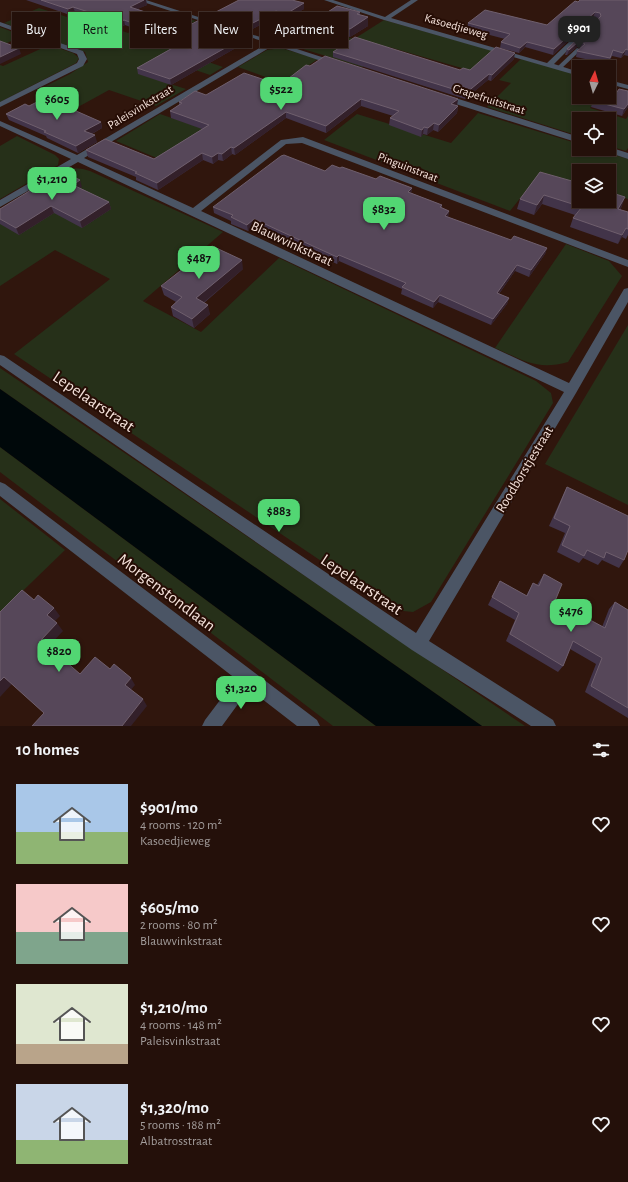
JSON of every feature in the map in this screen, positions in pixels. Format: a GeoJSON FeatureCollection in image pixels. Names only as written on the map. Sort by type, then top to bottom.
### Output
{"type":"FeatureCollection","features":[{"type":"Feature","properties":{"kind":"street"},"geometry":{"type":"LineString","coordinates":[[140,0],[260,39]]}},
{"type":"Feature","properties":{"kind":"street","name":"Kasoedjieweg"},"geometry":{"type":"LineString","coordinates":[[327,0],[386,19],[572,72]]}},
{"type":"Feature","properties":{"kind":"street"},"geometry":{"type":"LineString","coordinates":[[386,19],[415,0]]}},
{"type":"Feature","properties":{"kind":"street"},"geometry":{"type":"LineString","coordinates":[[549,65],[595,20]]}},
{"type":"Feature","properties":{"kind":"street"},"geometry":{"type":"LineString","coordinates":[[0,24],[80,53],[83,59],[80,64],[0,105]]}},
{"type":"Feature","properties":{"kind":"street","name":"Paleisvinkstraat"},"geometry":{"type":"LineString","coordinates":[[0,204],[265,48]]}},
{"type":"Feature","properties":{"kind":"street"},"geometry":{"type":"LineString","coordinates":[[289,48],[340,64]]}},
{"type":"Feature","properties":{"kind":"street"},"geometry":{"type":"LineString","coordinates":[[616,84],[628,87]]}},
{"type":"Feature","properties":{"kind":"street","name":"Grapefruitstraat"},"geometry":{"type":"LineString","coordinates":[[438,95],[572,138]]}},
{"type":"Feature","properties":{"kind":"street","name":"Blauwvinkstraat"},"geometry":{"type":"LineString","coordinates":[[0,123],[194,212],[572,390]]}},
{"type":"Feature","properties":{"kind":"street","name":"Pinguinstraat"},"geometry":{"type":"LineString","coordinates":[[194,212],[284,142],[303,140],[628,264]]}},
{"type":"Feature","properties":{"kind":"street"},"geometry":{"type":"LineString","coordinates":[[616,152],[628,156]]}},
{"type":"Feature","properties":{"kind":"street","name":"Roodborstjestraat"},"geometry":{"type":"LineString","coordinates":[[418,644],[572,390],[628,292]]}},
{"type":"Feature","properties":{"kind":"street","name":"Lepelaarstraat"},"geometry":{"type":"LineString","coordinates":[[0,359],[418,644],[547,726]]}},
{"type":"Feature","properties":{"kind":"street","name":"Morgenstondlaan"},"geometry":{"type":"LineString","coordinates":[[0,488],[311,726]]}},
{"type":"Feature","properties":{"kind":"street"},"geometry":{"type":"LineString","coordinates":[[211,726],[248,677]]}},
{"type":"Feature","properties":{"kind":"lane"},"geometry":{"type":"LineString","coordinates":[[559,68],[579,49]]}},
{"type":"Feature","properties":{"kind":"green space"},"geometry":{"type":"Polygon","coordinates":[[[105,0],[139,3],[121,12],[78,12],[105,0]]]}},
{"type":"Feature","properties":{"kind":"green space"},"geometry":{"type":"Polygon","coordinates":[[[39,8],[51,12],[30,12],[39,8]]]}},
{"type":"Feature","properties":{"kind":"green space"},"geometry":{"type":"Polygon","coordinates":[[[60,15],[67,17],[68,46],[60,43],[60,15]]]}},
{"type":"Feature","properties":{"kind":"green space"},"geometry":{"type":"Polygon","coordinates":[[[191,19],[196,21],[191,24],[191,19]]]}},
{"type":"Feature","properties":{"kind":"green space"},"geometry":{"type":"Polygon","coordinates":[[[12,20],[12,26],[4,23],[12,20]]]}},
{"type":"Feature","properties":{"kind":"green space"},"geometry":{"type":"Polygon","coordinates":[[[384,20],[494,51],[472,71],[389,47],[362,67],[300,48],[348,48],[348,37],[354,39],[384,20]]]}},
{"type":"Feature","properties":{"kind":"green space"},"geometry":{"type":"Polygon","coordinates":[[[0,27],[12,32],[12,41],[0,46],[0,27]]]}},
{"type":"Feature","properties":{"kind":"green space"},"geometry":{"type":"Polygon","coordinates":[[[122,31],[128,33],[130,32],[130,48],[168,48],[223,67],[210,75],[163,59],[139,74],[186,89],[156,106],[109,90],[78,107],[38,90],[70,74],[88,62],[85,52],[74,48],[122,48],[122,31]]]}},
{"type":"Feature","properties":{"kind":"green space"},"geometry":{"type":"Polygon","coordinates":[[[42,48],[58,48],[73,53],[79,58],[76,63],[0,102],[0,65],[3,66],[42,48]]]}},
{"type":"Feature","properties":{"kind":"green space"},"geometry":{"type":"Polygon","coordinates":[[[281,48],[318,59],[282,83],[238,67],[267,50],[281,48]]]}},
{"type":"Feature","properties":{"kind":"green space"},"geometry":{"type":"Polygon","coordinates":[[[521,59],[572,73],[572,104],[593,104],[590,108],[603,112],[572,112],[572,134],[487,107],[511,83],[499,80],[521,59]]]}},
{"type":"Feature","properties":{"kind":"green space"},"geometry":{"type":"Polygon","coordinates":[[[478,113],[572,142],[572,156],[616,155],[628,159],[628,199],[616,195],[616,164],[572,164],[572,182],[541,172],[510,211],[324,140],[357,114],[451,143],[478,113]]]}},
{"type":"Feature","properties":{"kind":"green space"},"geometry":{"type":"Polygon","coordinates":[[[160,114],[210,131],[164,161],[116,141],[160,114]]]}},
{"type":"Feature","properties":{"kind":"green space"},"geometry":{"type":"Polygon","coordinates":[[[616,116],[626,119],[628,116],[628,148],[626,151],[616,148],[616,116]]]}},
{"type":"Feature","properties":{"kind":"green space"},"geometry":{"type":"Polygon","coordinates":[[[17,136],[55,155],[59,159],[58,165],[0,199],[0,146],[17,136]]]}},
{"type":"Feature","properties":{"kind":"green space"},"geometry":{"type":"Polygon","coordinates":[[[73,168],[90,171],[223,232],[143,301],[201,332],[279,258],[536,381],[551,393],[553,403],[431,602],[413,612],[394,610],[14,354],[110,279],[55,250],[0,286],[0,209],[53,177],[73,168]]]}},
{"type":"Feature","properties":{"kind":"green space"},"geometry":{"type":"Polygon","coordinates":[[[566,244],[609,261],[622,276],[568,362],[539,365],[522,360],[495,348],[566,244]]]}},
{"type":"Feature","properties":{"kind":"green space"},"geometry":{"type":"Polygon","coordinates":[[[628,325],[628,505],[545,464],[628,325]]]}},
{"type":"Feature","properties":{"kind":"green space"},"geometry":{"type":"Polygon","coordinates":[[[0,368],[525,726],[482,726],[0,389],[0,368]]]}},
{"type":"Feature","properties":{"kind":"green space"},"geometry":{"type":"Polygon","coordinates":[[[0,447],[376,726],[333,726],[0,472],[0,447]]]}},
{"type":"Feature","properties":{"kind":"green space"},"geometry":{"type":"Polygon","coordinates":[[[0,499],[65,550],[0,613],[0,499]]]}},
{"type":"Feature","properties":{"kind":"shaded area"},"geometry":{"type":"Polygon","coordinates":[[[0,389],[482,726],[376,726],[0,447],[0,389]]]}},
{"type":"Feature","properties":{"kind":"building"},"geometry":{"type":"Polygon","coordinates":[[[41,0],[144,0],[130,7],[145,12],[130,12],[130,22],[124,20],[122,21],[122,12],[89,12],[73,7],[68,9],[41,0]]]}},
{"type":"Feature","properties":{"kind":"building"},"geometry":{"type":"Polygon","coordinates":[[[239,0],[292,0],[304,3],[289,12],[260,12],[260,19],[252,23],[252,12],[216,12],[239,0]]]}},
{"type":"Feature","properties":{"kind":"building"},"geometry":{"type":"Polygon","coordinates":[[[580,0],[628,0],[628,50],[626,49],[623,53],[613,50],[610,58],[577,51],[585,44],[579,41],[569,50],[567,49],[601,16],[600,13],[595,12],[554,49],[527,42],[520,48],[501,42],[510,34],[468,23],[485,10],[547,25],[575,1],[578,2],[580,0]]]}},
{"type":"Feature","properties":{"kind":"building"},"geometry":{"type":"Polygon","coordinates":[[[337,6],[360,12],[357,14],[368,17],[350,29],[348,28],[348,12],[328,12],[337,6]]]}},
{"type":"Feature","properties":{"kind":"building"},"geometry":{"type":"Polygon","coordinates":[[[199,20],[199,48],[225,48],[170,79],[137,68],[173,48],[191,48],[191,24],[199,20]]]}},
{"type":"Feature","properties":{"kind":"building"},"geometry":{"type":"Polygon","coordinates":[[[355,37],[460,70],[463,68],[470,70],[496,47],[515,53],[492,75],[489,74],[466,93],[333,52],[339,48],[348,48],[348,42],[355,37]]]}},
{"type":"Feature","properties":{"kind":"building"},"geometry":{"type":"Polygon","coordinates":[[[0,41],[12,45],[12,48],[19,48],[0,57],[0,41]]]}},
{"type":"Feature","properties":{"kind":"building"},"geometry":{"type":"Polygon","coordinates":[[[325,56],[458,99],[451,104],[458,106],[439,125],[434,123],[428,128],[424,127],[422,130],[390,118],[399,111],[361,99],[326,126],[286,112],[234,148],[231,147],[222,154],[218,153],[212,157],[202,153],[157,183],[135,173],[137,172],[86,150],[105,139],[154,159],[209,125],[170,111],[182,103],[179,102],[195,91],[206,95],[244,73],[280,85],[306,65],[310,66],[325,56]]]}},
{"type":"Feature","properties":{"kind":"building"},"geometry":{"type":"Polygon","coordinates":[[[619,89],[628,91],[628,104],[624,109],[605,104],[616,104],[616,92],[619,89]]]}},
{"type":"Feature","properties":{"kind":"building"},"geometry":{"type":"Polygon","coordinates":[[[41,100],[64,109],[67,107],[101,122],[84,131],[95,135],[76,146],[6,114],[25,104],[29,106],[41,100]]]}},
{"type":"Feature","properties":{"kind":"building"},"geometry":{"type":"Polygon","coordinates":[[[284,155],[325,171],[332,165],[376,179],[380,176],[412,188],[408,192],[442,205],[440,207],[449,211],[445,216],[511,240],[514,236],[547,248],[531,270],[517,265],[497,293],[509,298],[493,319],[440,295],[434,302],[402,287],[406,283],[339,255],[337,257],[254,219],[247,225],[231,217],[233,215],[213,207],[284,155]]]}},
{"type":"Feature","properties":{"kind":"building"},"geometry":{"type":"Polygon","coordinates":[[[62,171],[80,180],[73,185],[109,202],[80,221],[51,206],[16,228],[0,219],[0,209],[62,171]]]}},
{"type":"Feature","properties":{"kind":"building"},"geometry":{"type":"Polygon","coordinates":[[[540,172],[572,181],[572,204],[544,195],[537,205],[520,199],[540,172]]]}},
{"type":"Feature","properties":{"kind":"building"},"geometry":{"type":"Polygon","coordinates":[[[616,194],[625,197],[618,209],[628,212],[628,229],[626,228],[622,235],[573,218],[581,208],[616,208],[616,194]]]}},
{"type":"Feature","properties":{"kind":"building"},"geometry":{"type":"Polygon","coordinates":[[[212,246],[242,260],[196,298],[208,305],[192,319],[171,307],[182,297],[161,286],[212,246]]]}},
{"type":"Feature","properties":{"kind":"building"},"geometry":{"type":"Polygon","coordinates":[[[567,487],[628,516],[628,550],[624,560],[606,552],[604,558],[587,550],[584,556],[562,545],[570,526],[554,518],[567,487]]]}},
{"type":"Feature","properties":{"kind":"building"},"geometry":{"type":"Polygon","coordinates":[[[544,574],[562,584],[555,601],[605,628],[615,602],[628,610],[628,708],[591,686],[602,658],[573,641],[563,666],[510,634],[519,613],[492,597],[500,581],[527,596],[533,583],[539,586],[544,574]]]}},
{"type":"Feature","properties":{"kind":"building"},"geometry":{"type":"Polygon","coordinates":[[[22,590],[34,600],[38,595],[54,608],[47,615],[57,623],[41,640],[80,674],[95,657],[110,669],[114,664],[131,678],[125,685],[143,699],[122,726],[32,726],[44,713],[4,677],[0,681],[0,612],[22,590]]]}}]}
